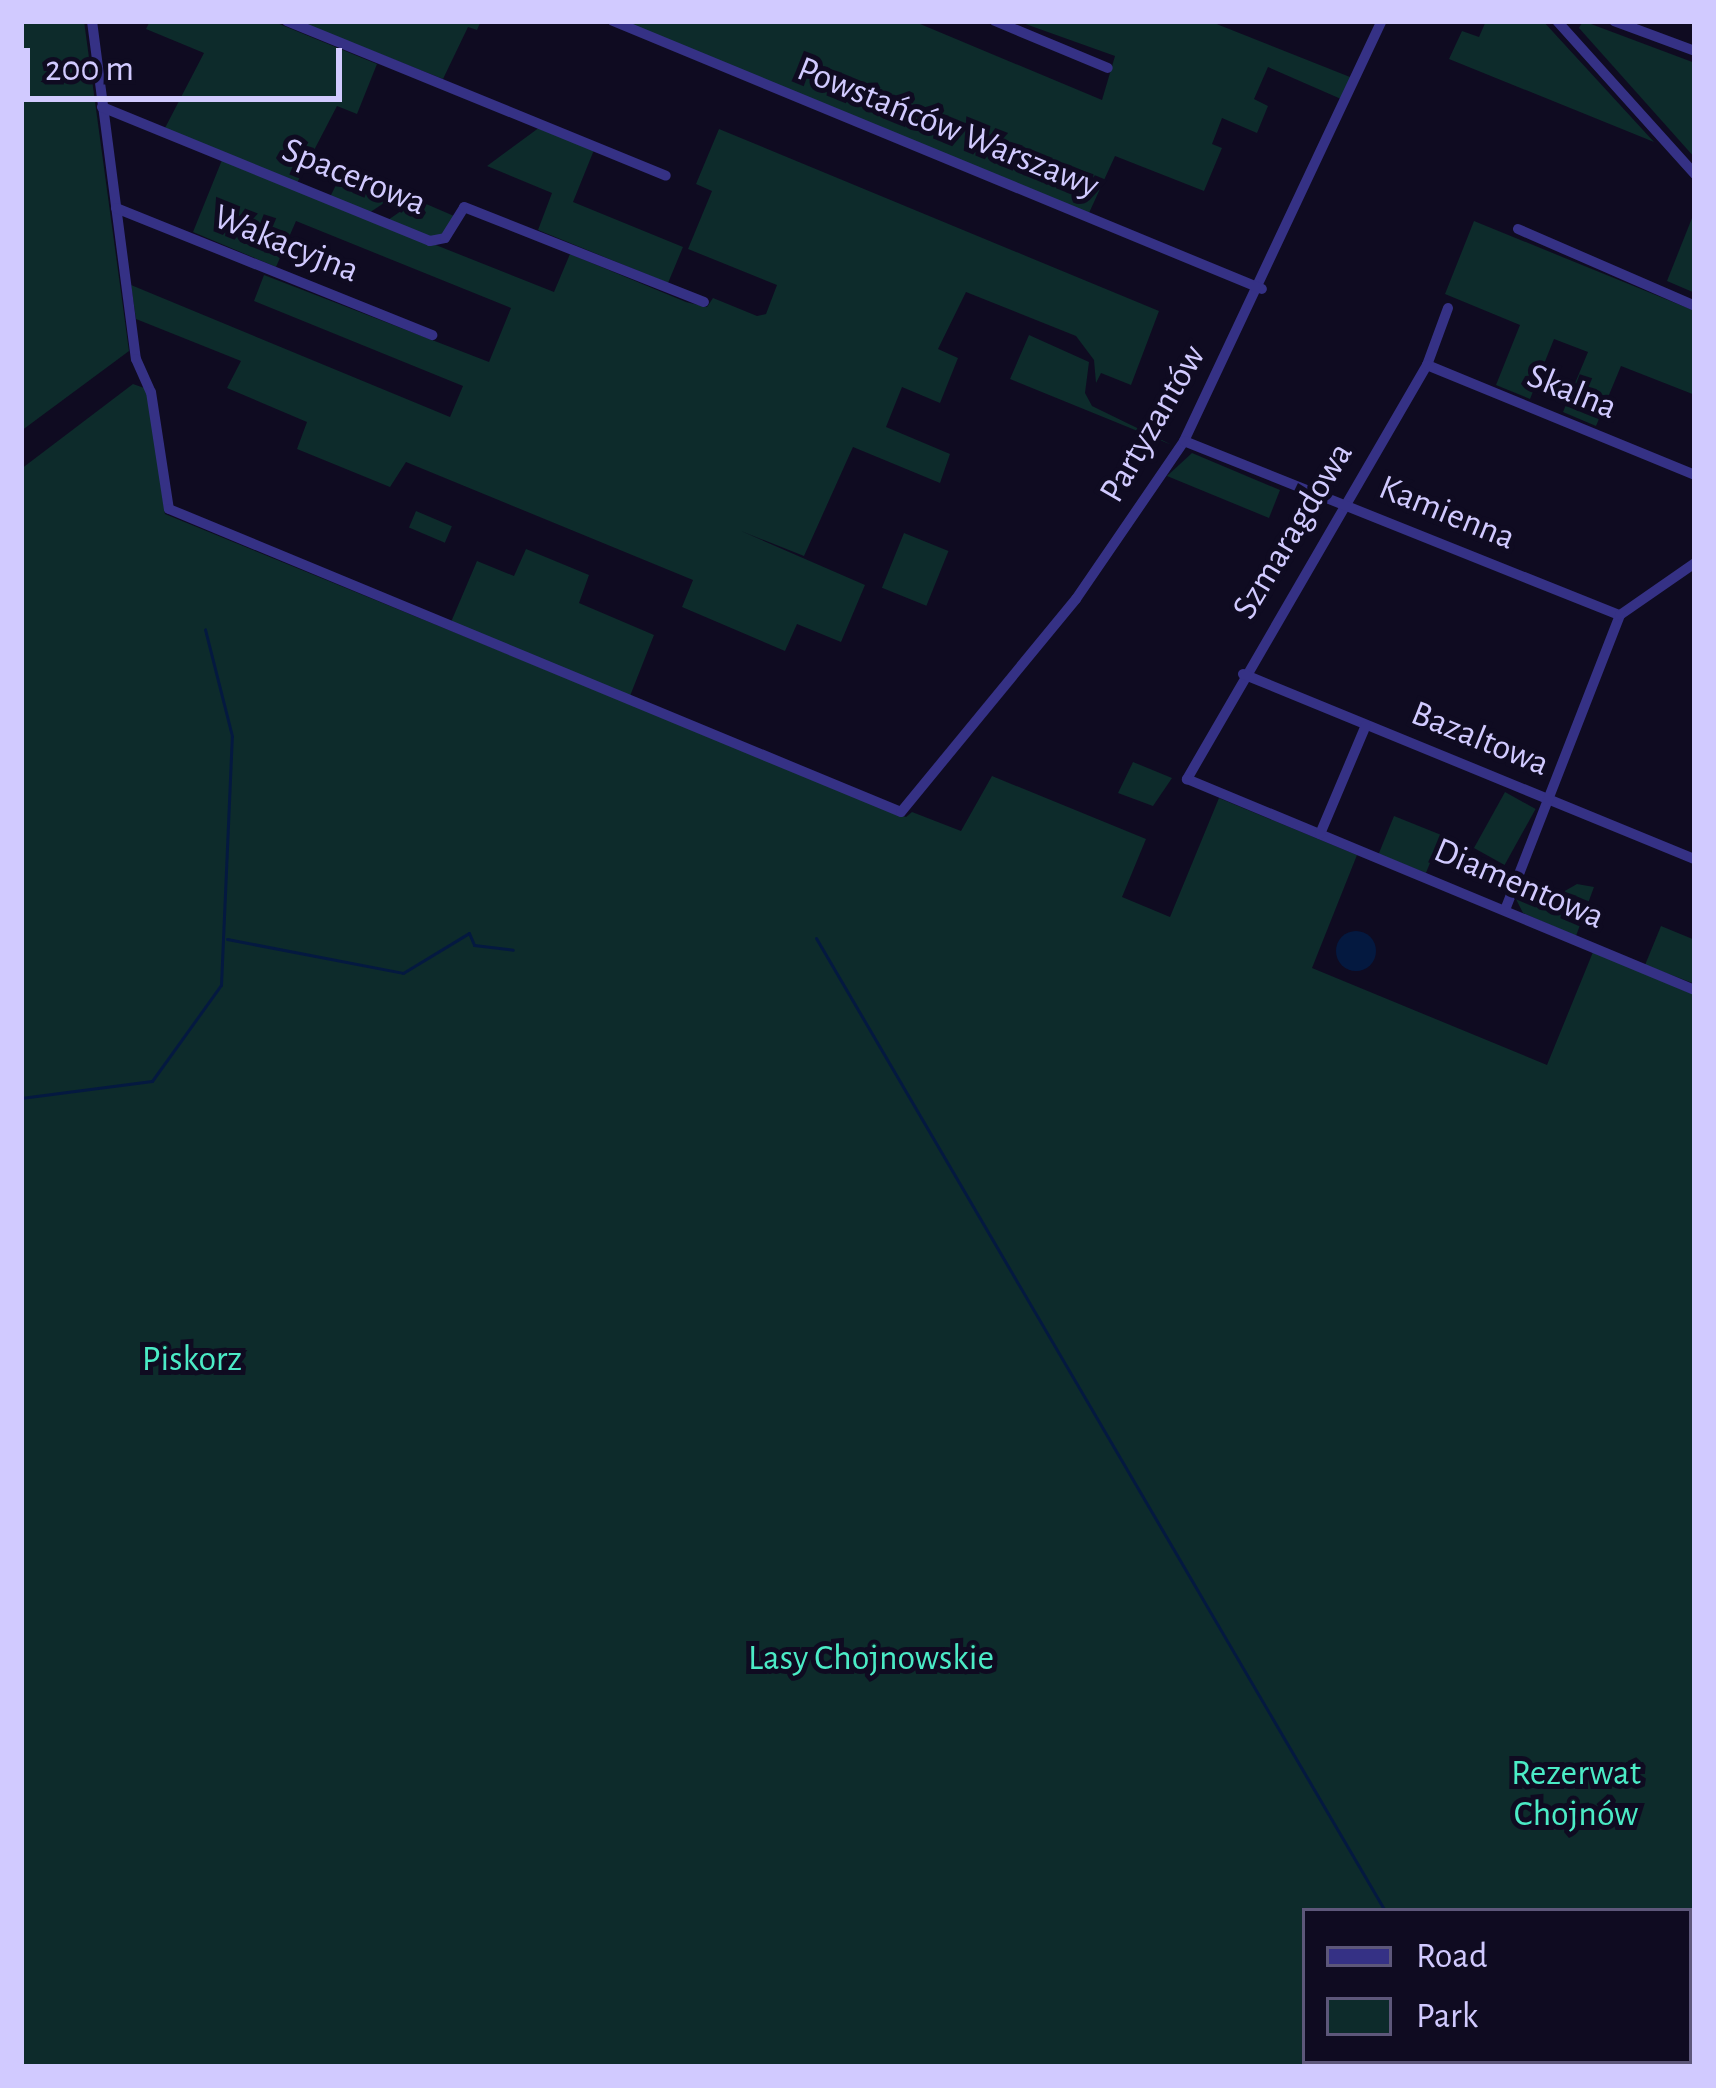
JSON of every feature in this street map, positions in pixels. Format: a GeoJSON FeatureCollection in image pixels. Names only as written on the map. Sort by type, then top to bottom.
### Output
{"type":"FeatureCollection","features":[{"type":"Feature","properties":{"kind":"street"},"geometry":{"type":"LineString","coordinates":[[92,21],[116,208]]}},
{"type":"Feature","properties":{"kind":"street"},"geometry":{"type":"LineString","coordinates":[[286,21],[666,176]]}},
{"type":"Feature","properties":{"kind":"street","name":"Powstańców Warszawy"},"geometry":{"type":"LineString","coordinates":[[613,21],[1262,289]]}},
{"type":"Feature","properties":{"kind":"street"},"geometry":{"type":"LineString","coordinates":[[995,21],[1108,68]]}},
{"type":"Feature","properties":{"kind":"street","name":"Partyzantów"},"geometry":{"type":"LineString","coordinates":[[116,208],[136,359],[151,392],[169,509],[901,812],[1076,599],[1184,440],[1262,289],[1382,21]]}},
{"type":"Feature","properties":{"kind":"street"},"geometry":{"type":"LineString","coordinates":[[1556,21],[1695,174]]}},
{"type":"Feature","properties":{"kind":"street"},"geometry":{"type":"LineString","coordinates":[[1614,21],[1695,51]]}},
{"type":"Feature","properties":{"kind":"street","name":"Spacerowa"},"geometry":{"type":"LineString","coordinates":[[102,107],[430,241],[445,238],[464,207],[704,302]]}},
{"type":"Feature","properties":{"kind":"street","name":"Wakacyjna"},"geometry":{"type":"LineString","coordinates":[[116,208],[432,335]]}},
{"type":"Feature","properties":{"kind":"street"},"geometry":{"type":"LineString","coordinates":[[1518,229],[1695,306]]}},
{"type":"Feature","properties":{"kind":"street","name":"Szmaragdowa"},"geometry":{"type":"LineString","coordinates":[[1189,781],[1187,768],[1426,365],[1448,308]]}},
{"type":"Feature","properties":{"kind":"street","name":"Skalna"},"geometry":{"type":"LineString","coordinates":[[1426,365],[1695,475]]}},
{"type":"Feature","properties":{"kind":"street","name":"Kamienna"},"geometry":{"type":"LineString","coordinates":[[1184,440],[1620,615]]}},
{"type":"Feature","properties":{"kind":"street"},"geometry":{"type":"LineString","coordinates":[[1505,910],[1620,615],[1695,563]]}},
{"type":"Feature","properties":{"kind":"street","name":"Bazaltowa"},"geometry":{"type":"LineString","coordinates":[[1243,674],[1695,859]]}},
{"type":"Feature","properties":{"kind":"street"},"geometry":{"type":"LineString","coordinates":[[1320,834],[1366,725]]}},
{"type":"Feature","properties":{"kind":"street","name":"Diamentowa"},"geometry":{"type":"LineString","coordinates":[[1189,781],[1695,990]]}},
{"type":"Feature","properties":{"kind":"green space"},"geometry":{"type":"Polygon","coordinates":[[[21,21],[84,21],[129,351],[21,431],[21,21]]]}},
{"type":"Feature","properties":{"kind":"green space"},"geometry":{"type":"Polygon","coordinates":[[[150,21],[272,21],[377,64],[357,114],[337,106],[297,183],[165,128],[204,53],[146,29],[150,21]]]}},
{"type":"Feature","properties":{"kind":"green space"},"geometry":{"type":"Polygon","coordinates":[[[297,21],[481,21],[477,30],[468,27],[443,79],[297,21]]]}},
{"type":"Feature","properties":{"kind":"green space"},"geometry":{"type":"Polygon","coordinates":[[[622,21],[913,21],[1102,100],[1115,56],[1017,21],[1209,21],[1350,77],[1341,99],[1268,67],[1254,99],[1268,106],[1257,133],[1222,118],[1212,144],[1222,148],[1204,191],[1115,156],[1089,213],[622,21]]]}},
{"type":"Feature","properties":{"kind":"green space"},"geometry":{"type":"Polygon","coordinates":[[[1486,21],[1543,21],[1654,142],[1449,59],[1462,31],[1479,37],[1486,21]]]}},
{"type":"Feature","properties":{"kind":"green space"},"geometry":{"type":"Polygon","coordinates":[[[1583,21],[1695,63],[1695,158],[1579,28],[1583,21]]]}},
{"type":"Feature","properties":{"kind":"green space"},"geometry":{"type":"Polygon","coordinates":[[[540,127],[594,150],[573,202],[683,247],[668,283],[538,230],[552,193],[487,166],[540,127]]]}},
{"type":"Feature","properties":{"kind":"green space"},"geometry":{"type":"Polygon","coordinates":[[[719,129],[1159,311],[1131,385],[1101,373],[1096,383],[1094,360],[1076,336],[966,292],[938,349],[958,358],[940,403],[902,387],[886,427],[950,454],[940,483],[853,447],[804,556],[741,531],[865,585],[841,642],[797,624],[785,651],[682,607],[693,580],[406,462],[390,487],[297,449],[307,422],[227,388],[241,361],[136,319],[131,285],[450,417],[463,386],[254,301],[264,275],[489,362],[511,308],[296,221],[276,267],[193,232],[222,160],[554,292],[570,254],[686,302],[707,307],[713,298],[757,316],[766,314],[777,285],[688,249],[712,191],[696,184],[719,129]]]}},
{"type":"Feature","properties":{"kind":"green space"},"geometry":{"type":"Polygon","coordinates":[[[343,171],[399,193],[369,213],[330,197],[343,171]]]}},
{"type":"Feature","properties":{"kind":"green space"},"geometry":{"type":"Polygon","coordinates":[[[417,200],[454,216],[444,235],[433,238],[388,220],[417,200]]]}},
{"type":"Feature","properties":{"kind":"green space"},"geometry":{"type":"Polygon","coordinates":[[[1695,219],[1695,293],[1667,281],[1695,219]]]}},
{"type":"Feature","properties":{"kind":"green space"},"geometry":{"type":"Polygon","coordinates":[[[1474,221],[1695,311],[1695,395],[1621,366],[1596,426],[1563,412],[1588,352],[1554,339],[1530,399],[1496,385],[1520,325],[1445,294],[1474,221]]]}},
{"type":"Feature","properties":{"kind":"green space"},"geometry":{"type":"Polygon","coordinates":[[[1029,335],[1089,362],[1085,393],[1092,406],[1172,445],[1010,379],[1029,335]]]}},
{"type":"Feature","properties":{"kind":"green space","name":"Lasy Chojnowskie"},"geometry":{"type":"Polygon","coordinates":[[[133,384],[147,389],[165,514],[906,817],[912,812],[961,831],[992,776],[1146,839],[1122,897],[1170,917],[1219,798],[1357,855],[1312,968],[1547,1065],[1593,952],[1695,995],[1695,2067],[21,2067],[21,469],[133,384]]]}},
{"type":"Feature","properties":{"kind":"green space"},"geometry":{"type":"Polygon","coordinates":[[[1192,453],[1280,490],[1269,518],[1167,476],[1192,453]]]}},
{"type":"Feature","properties":{"kind":"green space"},"geometry":{"type":"Polygon","coordinates":[[[416,511],[452,526],[445,543],[409,528],[416,511]]]}},
{"type":"Feature","properties":{"kind":"green space"},"geometry":{"type":"Polygon","coordinates":[[[904,533],[949,551],[926,606],[882,588],[904,533]]]}},
{"type":"Feature","properties":{"kind":"green space"},"geometry":{"type":"Polygon","coordinates":[[[526,549],[589,575],[579,603],[654,635],[630,696],[451,622],[477,561],[514,576],[526,549]]]}},
{"type":"Feature","properties":{"kind":"green space"},"geometry":{"type":"Polygon","coordinates":[[[1133,762],[1172,778],[1153,806],[1118,793],[1133,762]]]}},
{"type":"Feature","properties":{"kind":"green space"},"geometry":{"type":"Polygon","coordinates":[[[1505,792],[1536,809],[1505,865],[1474,848],[1505,792]]]}},
{"type":"Feature","properties":{"kind":"green space"},"geometry":{"type":"Polygon","coordinates":[[[1394,816],[1441,835],[1426,873],[1379,854],[1394,816]]]}},
{"type":"Feature","properties":{"kind":"green space"},"geometry":{"type":"Polygon","coordinates":[[[1577,884],[1594,887],[1576,936],[1523,913],[1516,899],[1521,889],[1549,900],[1577,884]]]}},
{"type":"Feature","properties":{"kind":"green space"},"geometry":{"type":"Polygon","coordinates":[[[1661,926],[1695,940],[1695,984],[1645,965],[1661,926]]]}},
{"type":"Feature","properties":{"kind":"water"},"geometry":{"type":"Polygon","coordinates":[[[1356,931],[1370,937],[1376,951],[1370,965],[1356,971],[1342,965],[1336,951],[1342,937],[1356,931]]]}},
{"type":"Feature","properties":{"kind":"waterway"},"geometry":{"type":"LineString","coordinates":[[21,1098],[152,1081],[221,985],[232,736],[205,629]]}},
{"type":"Feature","properties":{"kind":"waterway"},"geometry":{"type":"LineString","coordinates":[[227,939],[403,973],[469,933],[474,945],[513,950]]}},
{"type":"Feature","properties":{"kind":"waterway"},"geometry":{"type":"LineString","coordinates":[[816,938],[1383,1908]]}},
{"type":"Feature","properties":{"kind":"park label","name":"Piskorz"},"geometry":{"type":"Point","coordinates":[192,1360]}},
{"type":"Feature","properties":{"kind":"park label","name":"Rezerwat Chojnów"},"geometry":{"type":"Point","coordinates":[1576,1794]}}]}
